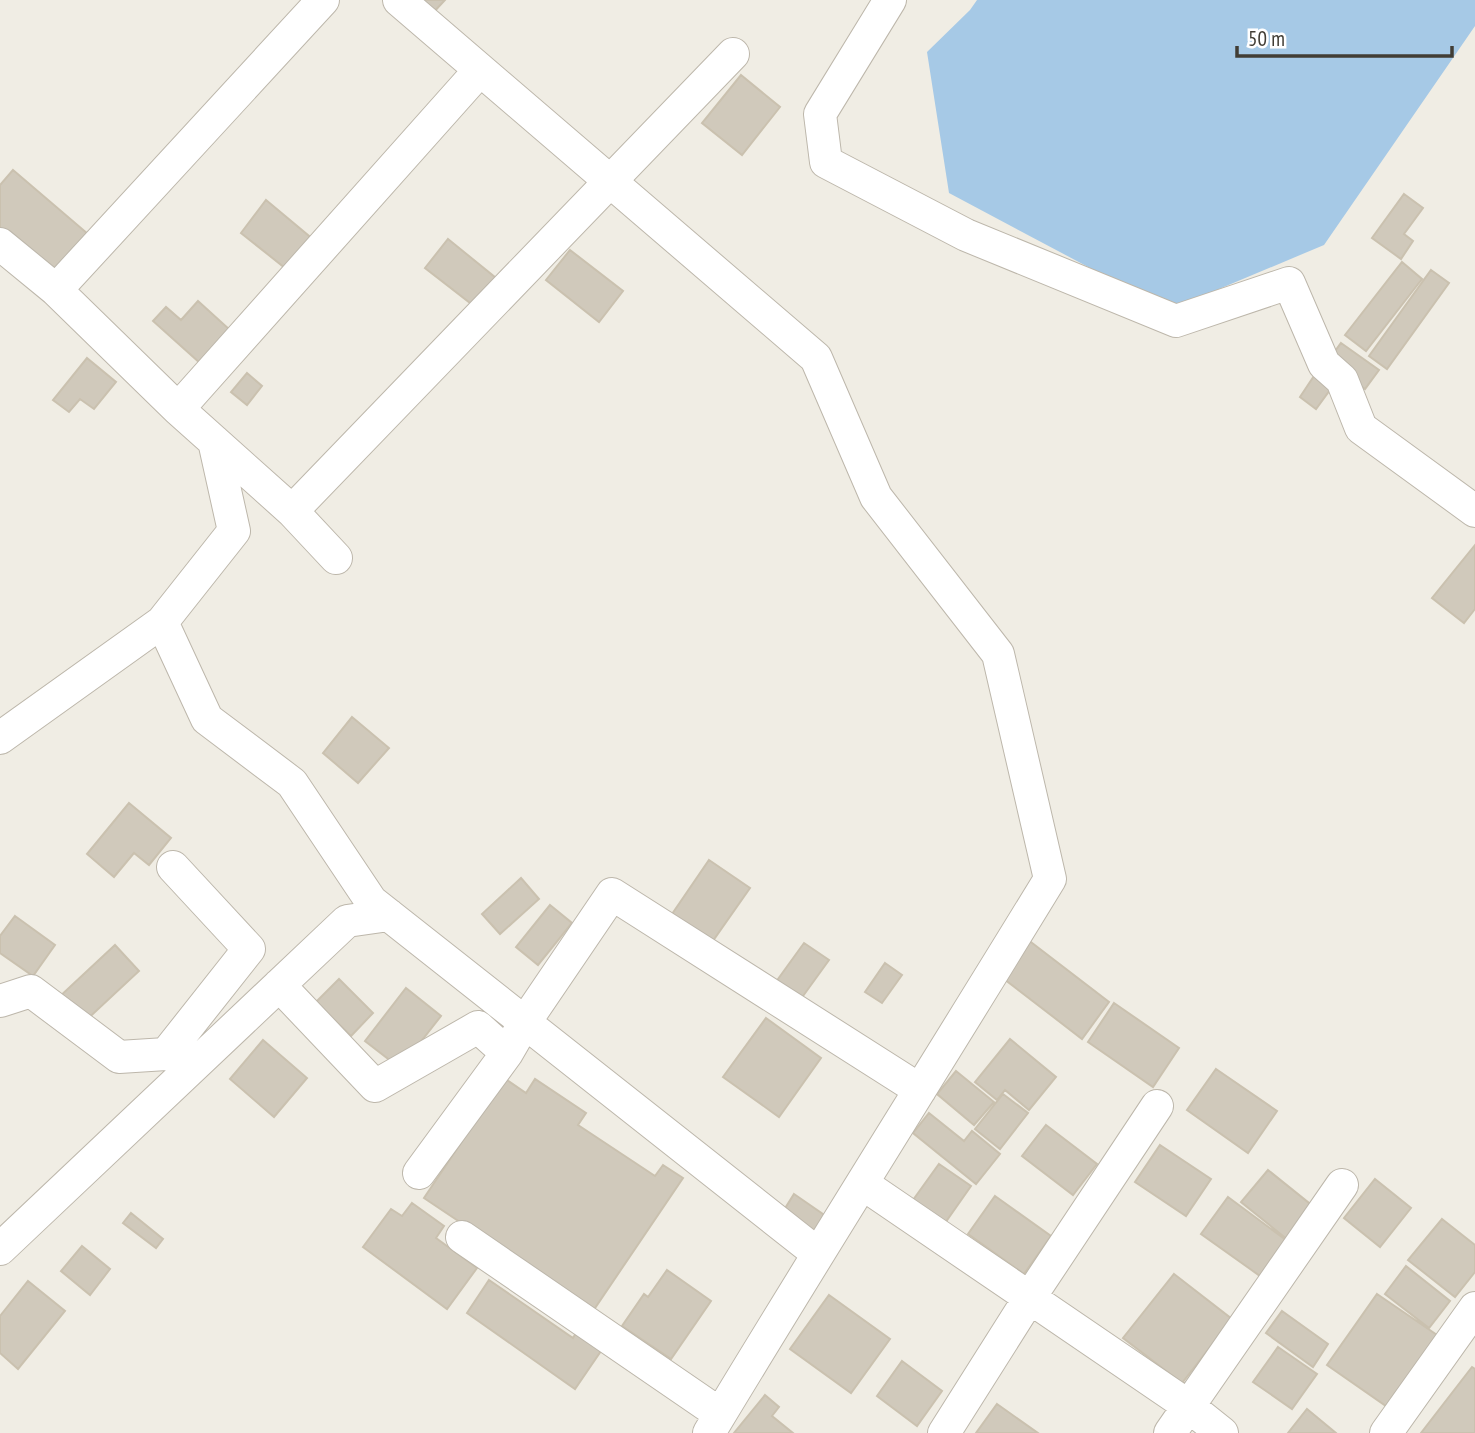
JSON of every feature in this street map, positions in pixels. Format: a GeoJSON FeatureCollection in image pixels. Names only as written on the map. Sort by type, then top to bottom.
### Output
{"type":"FeatureCollection","features":[{"type":"Feature","properties":{"kind":"street"},"geometry":{"type":"LineString","coordinates":[[56,290],[323,0]]}},
{"type":"Feature","properties":{"kind":"street"},"geometry":{"type":"LineString","coordinates":[[399,0],[816,358],[876,497],[998,654],[1050,879],[863,1184],[817,1253],[715,1424],[462,1237]]}},
{"type":"Feature","properties":{"kind":"street"},"geometry":{"type":"LineString","coordinates":[[890,0],[820,114],[826,162],[966,234],[1176,321],[1289,283],[1324,364],[1342,380],[1362,428],[1475,511]]}},
{"type":"Feature","properties":{"kind":"street"},"geometry":{"type":"LineString","coordinates":[[292,510],[733,54]]}},
{"type":"Feature","properties":{"kind":"street"},"geometry":{"type":"LineString","coordinates":[[178,409],[480,71]]}},
{"type":"Feature","properties":{"kind":"street"},"geometry":{"type":"LineString","coordinates":[[0,244],[56,290],[178,409],[292,510],[336,558]]}},
{"type":"Feature","properties":{"kind":"street"},"geometry":{"type":"LineString","coordinates":[[0,738],[162,622],[234,531],[214,441]]}},
{"type":"Feature","properties":{"kind":"street"},"geometry":{"type":"LineString","coordinates":[[162,622],[207,719],[292,783],[371,901],[817,1253]]}},
{"type":"Feature","properties":{"kind":"street"},"geometry":{"type":"LineString","coordinates":[[0,1001],[31,991],[119,1057],[166,1054],[248,949],[173,867]]}},
{"type":"Feature","properties":{"kind":"street"},"geometry":{"type":"LineString","coordinates":[[419,1173],[507,1053],[612,894],[920,1090]]}},
{"type":"Feature","properties":{"kind":"street"},"geometry":{"type":"LineString","coordinates":[[4,1238],[347,921],[389,915]]}},
{"type":"Feature","properties":{"kind":"street"},"geometry":{"type":"LineString","coordinates":[[279,985],[375,1086],[478,1027],[507,1053]]}},
{"type":"Feature","properties":{"kind":"street"},"geometry":{"type":"LineString","coordinates":[[944,1433],[1030,1297],[1157,1106]]}},
{"type":"Feature","properties":{"kind":"street"},"geometry":{"type":"LineString","coordinates":[[863,1184],[1188,1405],[1222,1433]]}},
{"type":"Feature","properties":{"kind":"street"},"geometry":{"type":"LineString","coordinates":[[1170,1433],[1342,1185]]}},
{"type":"Feature","properties":{"kind":"street"},"geometry":{"type":"LineString","coordinates":[[1386,1433],[1475,1308]]}},
{"type":"Feature","properties":{"kind":"water"},"geometry":{"type":"Polygon","coordinates":[[[977,0],[1475,0],[1475,26],[1324,245],[1169,310],[949,193],[927,52],[977,0]]]}},
{"type":"Feature","properties":{"kind":"building"},"geometry":{"type":"Polygon","coordinates":[[[414,0],[445,0],[431,15],[414,0]]]}},
{"type":"Feature","properties":{"kind":"building"},"geometry":{"type":"Polygon","coordinates":[[[741,75],[780,107],[742,155],[702,123],[741,75]]]}},
{"type":"Feature","properties":{"kind":"building"},"geometry":{"type":"Polygon","coordinates":[[[13,170],[88,234],[52,275],[0,231],[0,185],[13,170]]]}},
{"type":"Feature","properties":{"kind":"building"},"geometry":{"type":"Polygon","coordinates":[[[1404,194],[1423,208],[1404,234],[1413,241],[1401,259],[1372,238],[1404,194]]]}},
{"type":"Feature","properties":{"kind":"building"},"geometry":{"type":"Polygon","coordinates":[[[266,200],[315,241],[290,272],[241,233],[266,200]]]}},
{"type":"Feature","properties":{"kind":"building"},"geometry":{"type":"Polygon","coordinates":[[[448,239],[496,278],[474,306],[425,268],[448,239]]]}},
{"type":"Feature","properties":{"kind":"building"},"geometry":{"type":"Polygon","coordinates":[[[570,250],[623,291],[599,322],[546,280],[570,250]]]}},
{"type":"Feature","properties":{"kind":"building"},"geometry":{"type":"Polygon","coordinates":[[[1402,262],[1422,279],[1366,351],[1345,335],[1402,262]]]}},
{"type":"Feature","properties":{"kind":"building"},"geometry":{"type":"Polygon","coordinates":[[[1431,270],[1449,283],[1387,369],[1369,356],[1431,270]]]}},
{"type":"Feature","properties":{"kind":"building"},"geometry":{"type":"Polygon","coordinates":[[[198,301],[230,330],[200,363],[153,321],[166,307],[181,320],[198,301]]]}},
{"type":"Feature","properties":{"kind":"building"},"geometry":{"type":"Polygon","coordinates":[[[1341,343],[1379,370],[1365,389],[1327,362],[1341,343]]]}},
{"type":"Feature","properties":{"kind":"building"},"geometry":{"type":"Polygon","coordinates":[[[87,358],[116,382],[94,409],[80,399],[69,412],[53,400],[87,358]]]}},
{"type":"Feature","properties":{"kind":"building"},"geometry":{"type":"Polygon","coordinates":[[[1320,367],[1338,379],[1316,409],[1300,397],[1320,367]]]}},
{"type":"Feature","properties":{"kind":"building"},"geometry":{"type":"Polygon","coordinates":[[[247,373],[262,386],[247,405],[231,392],[247,373]]]}},
{"type":"Feature","properties":{"kind":"building"},"geometry":{"type":"Polygon","coordinates":[[[1475,545],[1475,609],[1464,623],[1432,598],[1475,545]]]}},
{"type":"Feature","properties":{"kind":"building"},"geometry":{"type":"Polygon","coordinates":[[[352,717],[389,748],[358,783],[323,753],[352,717]]]}},
{"type":"Feature","properties":{"kind":"building"},"geometry":{"type":"Polygon","coordinates":[[[129,803],[171,838],[149,865],[134,853],[114,877],[87,854],[129,803]]]}},
{"type":"Feature","properties":{"kind":"building"},"geometry":{"type":"Polygon","coordinates":[[[709,860],[750,888],[710,945],[670,917],[709,860]]]}},
{"type":"Feature","properties":{"kind":"building"},"geometry":{"type":"Polygon","coordinates":[[[521,878],[539,899],[500,934],[482,914],[521,878]]]}},
{"type":"Feature","properties":{"kind":"building"},"geometry":{"type":"Polygon","coordinates":[[[550,905],[572,923],[538,965],[516,947],[550,905]]]}},
{"type":"Feature","properties":{"kind":"building"},"geometry":{"type":"Polygon","coordinates":[[[15,916],[55,945],[33,976],[0,953],[0,936],[15,916]]]}},
{"type":"Feature","properties":{"kind":"building"},"geometry":{"type":"Polygon","coordinates":[[[1023,936],[1109,1002],[1082,1039],[995,972],[1023,936]]]}},
{"type":"Feature","properties":{"kind":"building"},"geometry":{"type":"Polygon","coordinates":[[[804,943],[829,960],[798,1003],[773,986],[804,943]]]}},
{"type":"Feature","properties":{"kind":"building"},"geometry":{"type":"Polygon","coordinates":[[[115,945],[139,971],[81,1025],[57,999],[115,945]]]}},
{"type":"Feature","properties":{"kind":"building"},"geometry":{"type":"Polygon","coordinates":[[[885,963],[902,975],[882,1003],[865,992],[885,963]]]}},
{"type":"Feature","properties":{"kind":"building"},"geometry":{"type":"Polygon","coordinates":[[[339,979],[373,1013],[351,1036],[316,1002],[339,979]]]}},
{"type":"Feature","properties":{"kind":"building"},"geometry":{"type":"Polygon","coordinates":[[[406,988],[441,1016],[400,1068],[365,1041],[406,988]]]}},
{"type":"Feature","properties":{"kind":"building"},"geometry":{"type":"Polygon","coordinates":[[[1114,1003],[1179,1048],[1153,1087],[1088,1042],[1114,1003]]]}},
{"type":"Feature","properties":{"kind":"building"},"geometry":{"type":"Polygon","coordinates":[[[766,1018],[821,1058],[779,1117],[723,1077],[766,1018]]]}},
{"type":"Feature","properties":{"kind":"building"},"geometry":{"type":"Polygon","coordinates":[[[1010,1039],[1056,1077],[1029,1110],[1005,1090],[997,1100],[975,1082],[1010,1039]]]}},
{"type":"Feature","properties":{"kind":"building"},"geometry":{"type":"Polygon","coordinates":[[[263,1040],[307,1078],[274,1117],[230,1079],[263,1040]]]}},
{"type":"Feature","properties":{"kind":"building"},"geometry":{"type":"Polygon","coordinates":[[[1216,1069],[1277,1111],[1248,1153],[1187,1110],[1216,1069]]]}},
{"type":"Feature","properties":{"kind":"building"},"geometry":{"type":"Polygon","coordinates":[[[956,1071],[994,1102],[974,1125],[937,1094],[956,1071]]]}},
{"type":"Feature","properties":{"kind":"building"},"geometry":{"type":"Polygon","coordinates":[[[501,1076],[526,1093],[535,1079],[586,1113],[578,1125],[655,1176],[663,1165],[683,1178],[593,1311],[424,1198],[463,1140],[459,1138],[501,1076]]]}},
{"type":"Feature","properties":{"kind":"building"},"geometry":{"type":"Polygon","coordinates":[[[1003,1094],[1028,1113],[1000,1149],[975,1129],[1003,1094]]]}},
{"type":"Feature","properties":{"kind":"building"},"geometry":{"type":"Polygon","coordinates":[[[929,1113],[964,1141],[972,1131],[1000,1154],[976,1184],[913,1133],[929,1113]]]}},
{"type":"Feature","properties":{"kind":"building"},"geometry":{"type":"Polygon","coordinates":[[[1046,1125],[1097,1164],[1073,1195],[1022,1156],[1046,1125]]]}},
{"type":"Feature","properties":{"kind":"building"},"geometry":{"type":"Polygon","coordinates":[[[1160,1145],[1211,1179],[1186,1216],[1135,1182],[1160,1145]]]}},
{"type":"Feature","properties":{"kind":"building"},"geometry":{"type":"Polygon","coordinates":[[[939,1164],[971,1186],[945,1223],[913,1200],[939,1164]]]}},
{"type":"Feature","properties":{"kind":"building"},"geometry":{"type":"Polygon","coordinates":[[[1268,1170],[1314,1207],[1288,1240],[1241,1202],[1268,1170]]]}},
{"type":"Feature","properties":{"kind":"building"},"geometry":{"type":"Polygon","coordinates":[[[1375,1179],[1411,1208],[1380,1247],[1344,1218],[1375,1179]]]}},
{"type":"Feature","properties":{"kind":"building"},"geometry":{"type":"Polygon","coordinates":[[[794,1194],[833,1221],[822,1236],[784,1210],[794,1194]]]}},
{"type":"Feature","properties":{"kind":"building"},"geometry":{"type":"Polygon","coordinates":[[[995,1196],[1051,1236],[1024,1274],[968,1234],[995,1196]]]}},
{"type":"Feature","properties":{"kind":"building"},"geometry":{"type":"Polygon","coordinates":[[[1228,1197],[1286,1240],[1260,1276],[1201,1234],[1228,1197]]]}},
{"type":"Feature","properties":{"kind":"building"},"geometry":{"type":"Polygon","coordinates":[[[412,1203],[444,1226],[436,1238],[477,1268],[447,1309],[363,1247],[391,1209],[402,1216],[412,1203]]]}},
{"type":"Feature","properties":{"kind":"building"},"geometry":{"type":"Polygon","coordinates":[[[131,1213],[163,1239],[156,1248],[123,1223],[131,1213]]]}},
{"type":"Feature","properties":{"kind":"building"},"geometry":{"type":"Polygon","coordinates":[[[1442,1219],[1475,1245],[1475,1272],[1455,1297],[1408,1260],[1442,1219]]]}},
{"type":"Feature","properties":{"kind":"building"},"geometry":{"type":"Polygon","coordinates":[[[82,1246],[110,1269],[90,1295],[61,1271],[82,1246]]]}},
{"type":"Feature","properties":{"kind":"building"},"geometry":{"type":"Polygon","coordinates":[[[1406,1266],[1450,1301],[1429,1328],[1385,1294],[1406,1266]]]}},
{"type":"Feature","properties":{"kind":"building"},"geometry":{"type":"Polygon","coordinates":[[[667,1270],[711,1301],[671,1359],[622,1326],[644,1294],[648,1297],[667,1270]]]}},
{"type":"Feature","properties":{"kind":"building"},"geometry":{"type":"Polygon","coordinates":[[[1174,1274],[1232,1319],[1182,1383],[1123,1338],[1174,1274]]]}},
{"type":"Feature","properties":{"kind":"building"},"geometry":{"type":"Polygon","coordinates":[[[489,1280],[573,1338],[576,1333],[601,1351],[575,1389],[467,1313],[489,1280]]]}},
{"type":"Feature","properties":{"kind":"building"},"geometry":{"type":"Polygon","coordinates":[[[28,1281],[65,1311],[18,1369],[0,1353],[0,1316],[28,1281]]]}},
{"type":"Feature","properties":{"kind":"building"},"geometry":{"type":"Polygon","coordinates":[[[1377,1294],[1437,1335],[1386,1406],[1327,1365],[1377,1294]]]}},
{"type":"Feature","properties":{"kind":"building"},"geometry":{"type":"Polygon","coordinates":[[[829,1295],[890,1339],[851,1393],[790,1349],[829,1295]]]}},
{"type":"Feature","properties":{"kind":"building"},"geometry":{"type":"Polygon","coordinates":[[[1282,1311],[1328,1344],[1313,1367],[1266,1333],[1282,1311]]]}},
{"type":"Feature","properties":{"kind":"building"},"geometry":{"type":"Polygon","coordinates":[[[1278,1347],[1317,1374],[1292,1409],[1253,1382],[1278,1347]]]}},
{"type":"Feature","properties":{"kind":"building"},"geometry":{"type":"Polygon","coordinates":[[[902,1361],[942,1391],[917,1426],[877,1396],[902,1361]]]}},
{"type":"Feature","properties":{"kind":"building"},"geometry":{"type":"Polygon","coordinates":[[[1472,1367],[1475,1369],[1475,1433],[1421,1433],[1472,1367]]]}},
{"type":"Feature","properties":{"kind":"building"},"geometry":{"type":"Polygon","coordinates":[[[765,1395],[779,1407],[772,1416],[793,1433],[734,1433],[765,1395]]]}},
{"type":"Feature","properties":{"kind":"building"},"geometry":{"type":"Polygon","coordinates":[[[997,1404],[1038,1433],[976,1433],[997,1404]]]}},
{"type":"Feature","properties":{"kind":"building"},"geometry":{"type":"Polygon","coordinates":[[[1307,1409],[1336,1433],[1288,1433],[1307,1409]]]}}]}
